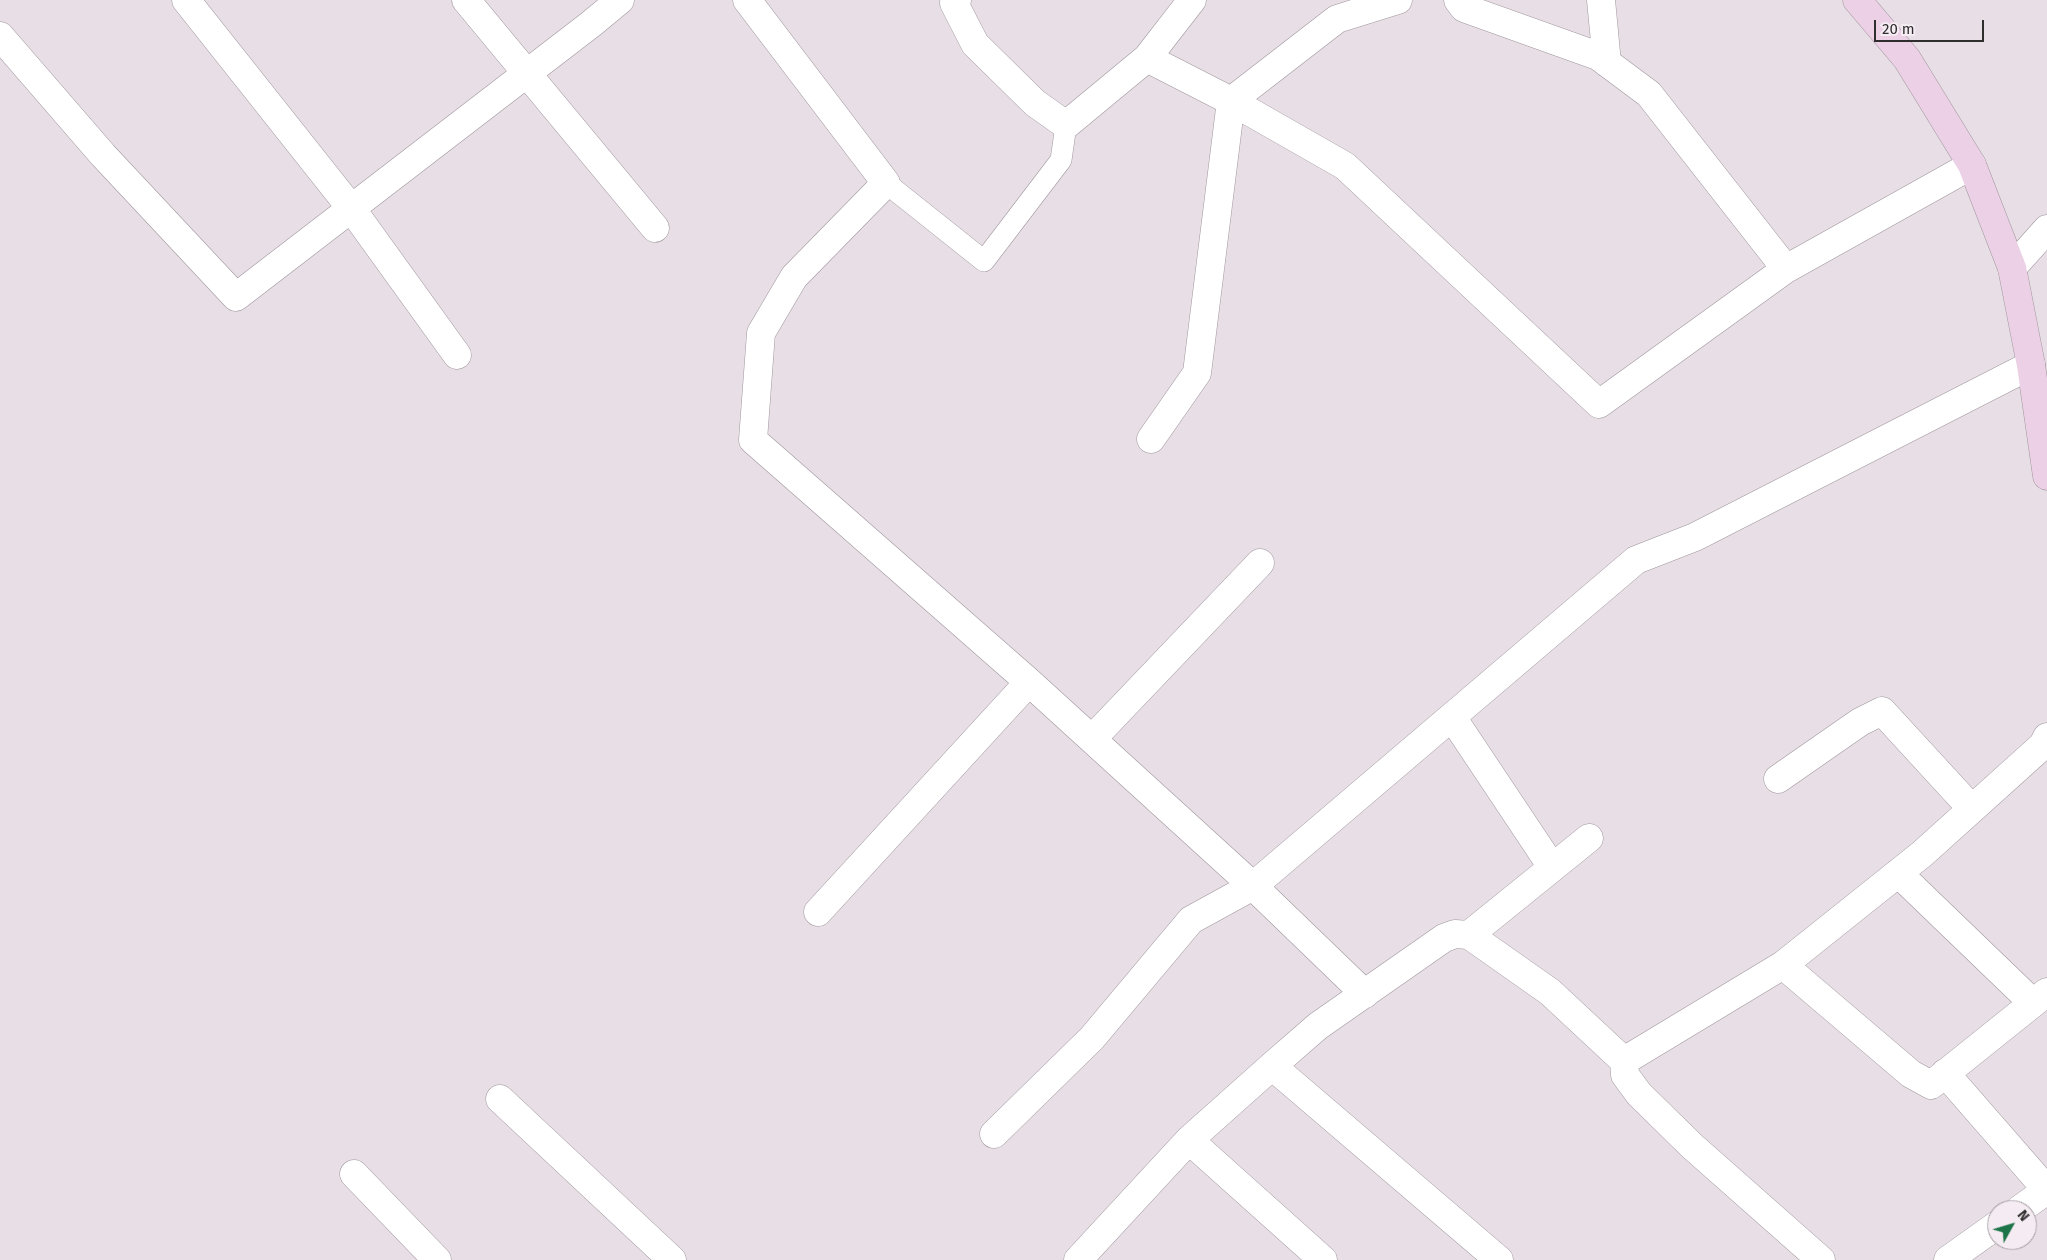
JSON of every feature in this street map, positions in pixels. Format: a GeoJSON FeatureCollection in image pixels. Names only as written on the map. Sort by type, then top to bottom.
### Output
{"type":"FeatureCollection","features":[{"type":"Feature","properties":{"kind":"main road"},"geometry":{"type":"LineString","coordinates":[[1857,0],[1908,60],[1972,165],[2012,268],[2031,365],[2045,457]]}},
{"type":"Feature","properties":{"kind":"street"},"geometry":{"type":"LineString","coordinates":[[186,0],[351,208],[458,355]]}},
{"type":"Feature","properties":{"kind":"street"},"geometry":{"type":"LineString","coordinates":[[466,0],[526,75],[655,228]]}},
{"type":"Feature","properties":{"kind":"street"},"geometry":{"type":"LineString","coordinates":[[0,36],[103,155],[236,297],[526,75],[620,0]]}},
{"type":"Feature","properties":{"kind":"street"},"geometry":{"type":"LineString","coordinates":[[746,0],[886,183],[794,277],[761,333],[752,440],[1029,682],[1253,886],[1365,994]]}},
{"type":"Feature","properties":{"kind":"street"},"geometry":{"type":"LineString","coordinates":[[957,0],[954,3],[975,44],[1035,103],[1066,125],[1147,58],[1192,0]]}},
{"type":"Feature","properties":{"kind":"street"},"geometry":{"type":"LineString","coordinates":[[1151,439],[1197,373],[1231,102],[1337,19],[1398,0]]}},
{"type":"Feature","properties":{"kind":"street"},"geometry":{"type":"LineString","coordinates":[[1458,0],[1464,8],[1598,56],[1649,94],[1786,269]]}},
{"type":"Feature","properties":{"kind":"street"},"geometry":{"type":"LineString","coordinates":[[1601,0],[1607,63]]}},
{"type":"Feature","properties":{"kind":"street"},"geometry":{"type":"LineString","coordinates":[[1147,58],[1346,166],[1600,404],[1786,269],[1972,165]]}},
{"type":"Feature","properties":{"kind":"street"},"geometry":{"type":"LineString","coordinates":[[2012,268],[2047,230]]}},
{"type":"Feature","properties":{"kind":"street"},"geometry":{"type":"LineString","coordinates":[[994,1134],[1092,1038],[1191,920],[1253,886],[1636,560],[1695,537],[2031,365]]}},
{"type":"Feature","properties":{"kind":"street"},"geometry":{"type":"LineString","coordinates":[[1092,739],[1260,563]]}},
{"type":"Feature","properties":{"kind":"street"},"geometry":{"type":"LineString","coordinates":[[818,912],[1029,682]]}},
{"type":"Feature","properties":{"kind":"street"},"geometry":{"type":"LineString","coordinates":[[1778,779],[1860,722],[1882,711],[1972,809]]}},
{"type":"Feature","properties":{"kind":"street"},"geometry":{"type":"LineString","coordinates":[[1452,717],[1552,867]]}},
{"type":"Feature","properties":{"kind":"street"},"geometry":{"type":"LineString","coordinates":[[1624,1061],[1783,965],[1898,873],[2043,745],[2047,737]]}},
{"type":"Feature","properties":{"kind":"street"},"geometry":{"type":"LineString","coordinates":[[1470,935],[1589,838]]}},
{"type":"Feature","properties":{"kind":"street"},"geometry":{"type":"LineString","coordinates":[[1783,965],[1911,1074],[1931,1085],[2040,997],[1898,873]]}},
{"type":"Feature","properties":{"kind":"street"},"geometry":{"type":"LineString","coordinates":[[1078,1260],[1188,1140],[1318,1026],[1444,938],[1455,934],[1470,935],[1550,992],[1624,1061],[1625,1075],[1639,1094],[1692,1146],[1821,1260]]}},
{"type":"Feature","properties":{"kind":"street"},"geometry":{"type":"LineString","coordinates":[[1272,1066],[1499,1260]]}},
{"type":"Feature","properties":{"kind":"street"},"geometry":{"type":"LineString","coordinates":[[1945,1073],[2046,1190],[2032,1200]]}},
{"type":"Feature","properties":{"kind":"street"},"geometry":{"type":"LineString","coordinates":[[500,1099],[672,1260]]}},
{"type":"Feature","properties":{"kind":"street"},"geometry":{"type":"LineString","coordinates":[[1188,1140],[1323,1260]]}},
{"type":"Feature","properties":{"kind":"street"},"geometry":{"type":"LineString","coordinates":[[354,1174],[437,1260]]}},
{"type":"Feature","properties":{"kind":"street"},"geometry":{"type":"LineString","coordinates":[[1948,1260],[1987,1232]]}},
{"type":"Feature","properties":{"kind":"lane"},"geometry":{"type":"LineString","coordinates":[[886,183],[984,262],[1061,160],[1066,125]]}}]}
